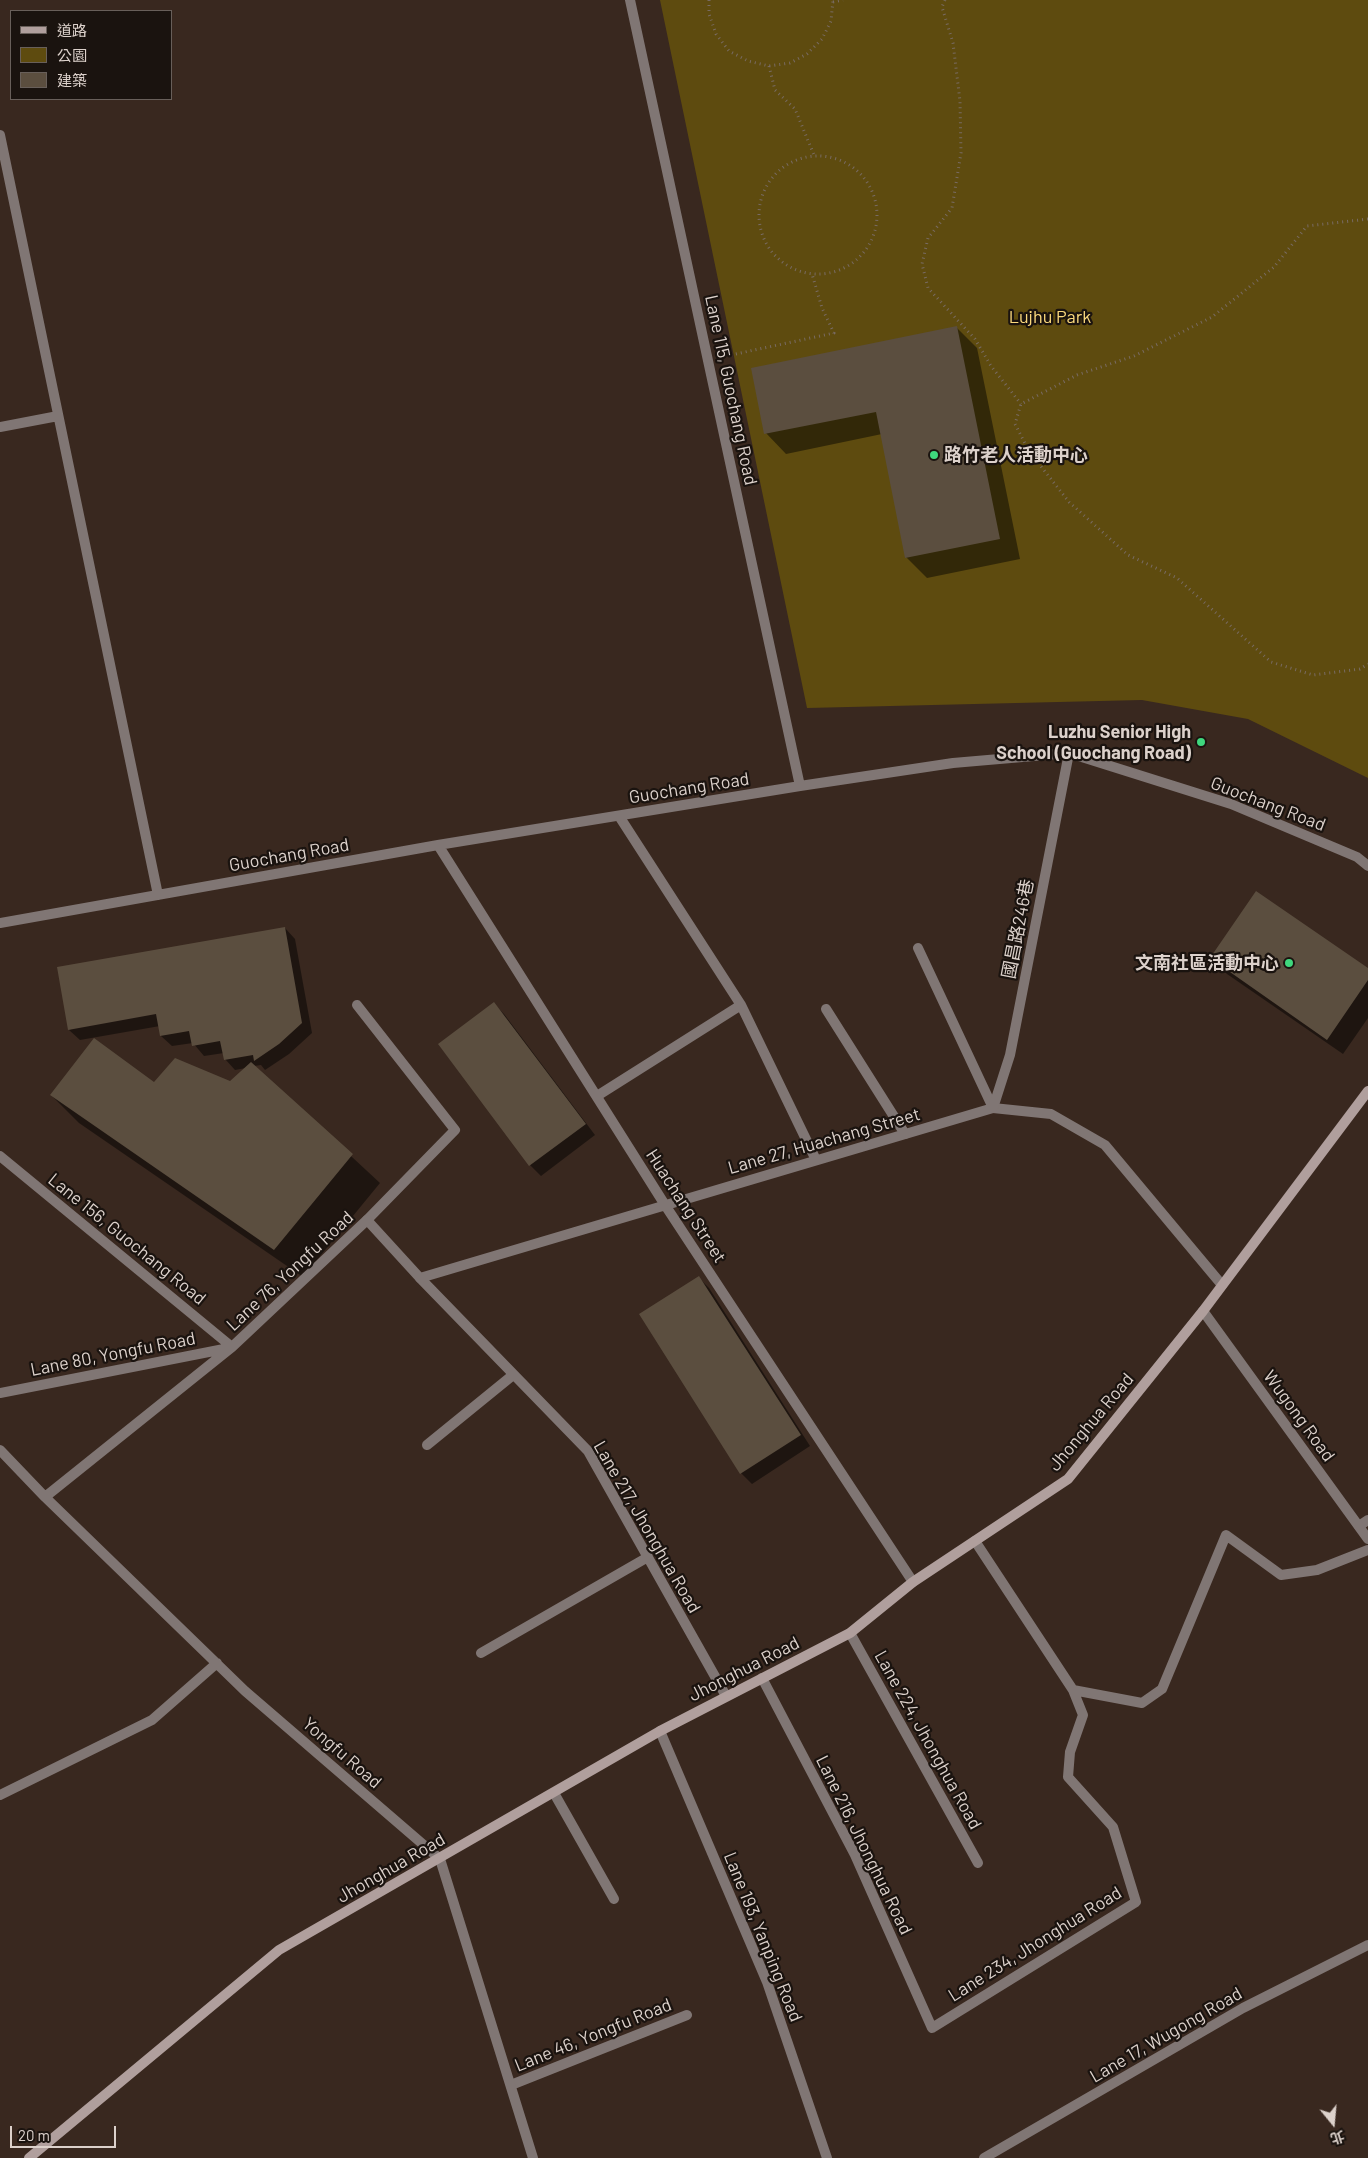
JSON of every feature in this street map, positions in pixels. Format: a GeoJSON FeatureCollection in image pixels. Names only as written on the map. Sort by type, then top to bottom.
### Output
{"type":"FeatureCollection","features":[{"type":"Feature","properties":{"kind":"street","name":"Lane 115, Guochang Road"},"geometry":{"type":"LineString","coordinates":[[630,0],[800,786]]}},
{"type":"Feature","properties":{"kind":"street"},"geometry":{"type":"LineString","coordinates":[[0,136],[158,895]]}},
{"type":"Feature","properties":{"kind":"street"},"geometry":{"type":"LineString","coordinates":[[0,427],[58,416]]}},
{"type":"Feature","properties":{"kind":"street","name":"Guochang Road"},"geometry":{"type":"LineString","coordinates":[[0,924],[438,844],[800,786],[953,763],[1069,753],[1231,804],[1358,856],[1368,866]]}},
{"type":"Feature","properties":{"kind":"street","name":"國昌路246巷"},"geometry":{"type":"LineString","coordinates":[[993,1108],[1010,1055],[1069,753]]}},
{"type":"Feature","properties":{"kind":"street"},"geometry":{"type":"LineString","coordinates":[[619,816],[741,1004],[816,1160]]}},
{"type":"Feature","properties":{"kind":"street","name":"Huachang Street"},"geometry":{"type":"LineString","coordinates":[[438,844],[665,1204],[913,1582]]}},
{"type":"Feature","properties":{"kind":"street"},"geometry":{"type":"LineString","coordinates":[[918,948],[993,1108],[1051,1114],[1105,1145],[1222,1286]]}},
{"type":"Feature","properties":{"kind":"street"},"geometry":{"type":"LineString","coordinates":[[597,1096],[741,1004]]}},
{"type":"Feature","properties":{"kind":"street"},"geometry":{"type":"LineString","coordinates":[[357,1005],[455,1130],[367,1220]]}},
{"type":"Feature","properties":{"kind":"street"},"geometry":{"type":"LineString","coordinates":[[826,1009],[904,1134]]}},
{"type":"Feature","properties":{"kind":"street","name":"Jhonghua Road"},"geometry":{"type":"LineString","coordinates":[[29,2158],[279,1950],[660,1731],[850,1633],[913,1582],[1068,1479],[1203,1312],[1368,1091]]}},
{"type":"Feature","properties":{"kind":"street","name":"Lane 27, Huachang Street"},"geometry":{"type":"LineString","coordinates":[[665,1204],[993,1108]]}},
{"type":"Feature","properties":{"kind":"street","name":"Lane 156, Guochang Road"},"geometry":{"type":"LineString","coordinates":[[0,1156],[232,1347]]}},
{"type":"Feature","properties":{"kind":"street"},"geometry":{"type":"LineString","coordinates":[[420,1278],[665,1204]]}},
{"type":"Feature","properties":{"kind":"street","name":"Lane 76, Yongfu Road"},"geometry":{"type":"LineString","coordinates":[[45,1497],[232,1347],[367,1220],[420,1278]]}},
{"type":"Feature","properties":{"kind":"street","name":"Lane 217, Jhonghua Road"},"geometry":{"type":"LineString","coordinates":[[420,1278],[588,1451],[726,1696]]}},
{"type":"Feature","properties":{"kind":"street","name":"Wugong Road"},"geometry":{"type":"LineString","coordinates":[[1203,1312],[1364,1523],[1368,1540]]}},
{"type":"Feature","properties":{"kind":"street","name":"Lane 80, Yongfu Road"},"geometry":{"type":"LineString","coordinates":[[0,1393],[232,1347]]}},
{"type":"Feature","properties":{"kind":"street"},"geometry":{"type":"LineString","coordinates":[[427,1444],[513,1375]]}},
{"type":"Feature","properties":{"kind":"street","name":"Yongfu Road"},"geometry":{"type":"LineString","coordinates":[[0,1450],[45,1497],[245,1691],[440,1859]]}},
{"type":"Feature","properties":{"kind":"street"},"geometry":{"type":"LineString","coordinates":[[1073,1690],[1142,1703],[1162,1689],[1226,1535],[1281,1575],[1317,1570],[1368,1550]]}},
{"type":"Feature","properties":{"kind":"street","name":"Lane 234, Jhonghua Road"},"geometry":{"type":"LineString","coordinates":[[932,2028],[1136,1902],[1113,1827],[1068,1777],[1070,1752],[1083,1715],[1073,1690],[975,1541]]}},
{"type":"Feature","properties":{"kind":"street"},"geometry":{"type":"LineString","coordinates":[[481,1653],[648,1557]]}},
{"type":"Feature","properties":{"kind":"street","name":"Lane 224, Jhonghua Road"},"geometry":{"type":"LineString","coordinates":[[850,1633],[978,1863]]}},
{"type":"Feature","properties":{"kind":"street"},"geometry":{"type":"LineString","coordinates":[[0,1795],[152,1720],[217,1663]]}},
{"type":"Feature","properties":{"kind":"street","name":"Lane 216, Jhonghua Road"},"geometry":{"type":"LineString","coordinates":[[762,1678],[854,1856],[932,2028]]}},
{"type":"Feature","properties":{"kind":"street","name":"Lane 193, Yanping Road"},"geometry":{"type":"LineString","coordinates":[[660,1731],[767,1982],[827,2158]]}},
{"type":"Feature","properties":{"kind":"street"},"geometry":{"type":"LineString","coordinates":[[554,1792],[614,1899]]}},
{"type":"Feature","properties":{"kind":"street"},"geometry":{"type":"LineString","coordinates":[[440,1859],[533,2158]]}},
{"type":"Feature","properties":{"kind":"street","name":"Lane 17, Wugong Road"},"geometry":{"type":"LineString","coordinates":[[984,2158],[1243,2008],[1368,1945]]}},
{"type":"Feature","properties":{"kind":"street","name":"Lane 46, Yongfu Road"},"geometry":{"type":"LineString","coordinates":[[511,2085],[687,2015]]}},
{"type":"Feature","properties":{"kind":"path"},"geometry":{"type":"LineString","coordinates":[[708,0],[709,14],[716,34],[729,50],[748,61],[769,66],[790,63],[808,54],[817,44],[831,21],[833,1],[843,0]]}},
{"type":"Feature","properties":{"kind":"path"},"geometry":{"type":"LineString","coordinates":[[945,0],[942,7],[954,43],[960,101],[961,154],[952,208],[928,238],[922,264],[928,288],[975,339],[991,366],[1021,404]]}},
{"type":"Feature","properties":{"kind":"path"},"geometry":{"type":"LineString","coordinates":[[769,66],[775,90],[795,109],[814,155]]}},
{"type":"Feature","properties":{"kind":"path"},"geometry":{"type":"LineString","coordinates":[[814,155],[834,157],[852,165],[866,179],[875,196],[878,216],[874,235],[865,252],[850,265],[832,273],[812,274],[793,269],[777,258],[764,242],[759,224],[759,204],[766,186],[778,170],[795,160],[814,155]]}},
{"type":"Feature","properties":{"kind":"path"},"geometry":{"type":"LineString","coordinates":[[1368,219],[1307,226],[1274,267],[1212,317],[1134,356],[1078,375],[1021,404],[1015,424],[1029,451],[1069,502],[1128,555],[1177,578],[1271,662],[1313,675],[1360,669],[1368,664]]}},
{"type":"Feature","properties":{"kind":"path"},"geometry":{"type":"LineString","coordinates":[[708,360],[834,333],[822,308],[812,274]]}},
{"type":"Feature","properties":{"kind":"green space","name":"Lujhu Park"},"geometry":{"type":"Polygon","coordinates":[[[660,0],[1368,0],[1368,778],[1248,719],[1142,700],[807,708],[660,0]]]}},
{"type":"Feature","properties":{"kind":"building","name":"路竹老人活動中心"},"geometry":{"type":"Polygon","coordinates":[[[957,326],[1000,539],[905,558],[876,412],[764,434],[751,368],[957,326]]]}},
{"type":"Feature","properties":{"kind":"building","name":"文南社區活動中心"},"geometry":{"type":"Polygon","coordinates":[[[1256,891],[1368,968],[1368,980],[1327,1040],[1210,958],[1256,891]]]}},
{"type":"Feature","properties":{"kind":"building"},"geometry":{"type":"Polygon","coordinates":[[[285,927],[302,1023],[279,1044],[254,1061],[253,1055],[224,1060],[220,1041],[192,1046],[189,1031],[160,1036],[156,1014],[68,1030],[57,967],[285,927]]]}},
{"type":"Feature","properties":{"kind":"building"},"geometry":{"type":"Polygon","coordinates":[[[494,1002],[586,1124],[529,1166],[438,1044],[494,1002]]]}},
{"type":"Feature","properties":{"kind":"building"},"geometry":{"type":"Polygon","coordinates":[[[94,1038],[154,1082],[175,1058],[230,1081],[251,1062],[353,1154],[274,1250],[50,1095],[94,1038]]]}},
{"type":"Feature","properties":{"kind":"building"},"geometry":{"type":"Polygon","coordinates":[[[699,1276],[801,1435],[740,1474],[639,1314],[699,1276]]]}},
{"type":"Feature","properties":{"kind":"place","name":"路竹老人活動中心"},"geometry":{"type":"Point","coordinates":[934,455]}},
{"type":"Feature","properties":{"kind":"place","name":"Luzhu Senior High School (Guochang Road)"},"geometry":{"type":"Point","coordinates":[1201,742]}},
{"type":"Feature","properties":{"kind":"place","name":"文南社區活動中心"},"geometry":{"type":"Point","coordinates":[1289,963]}}]}
